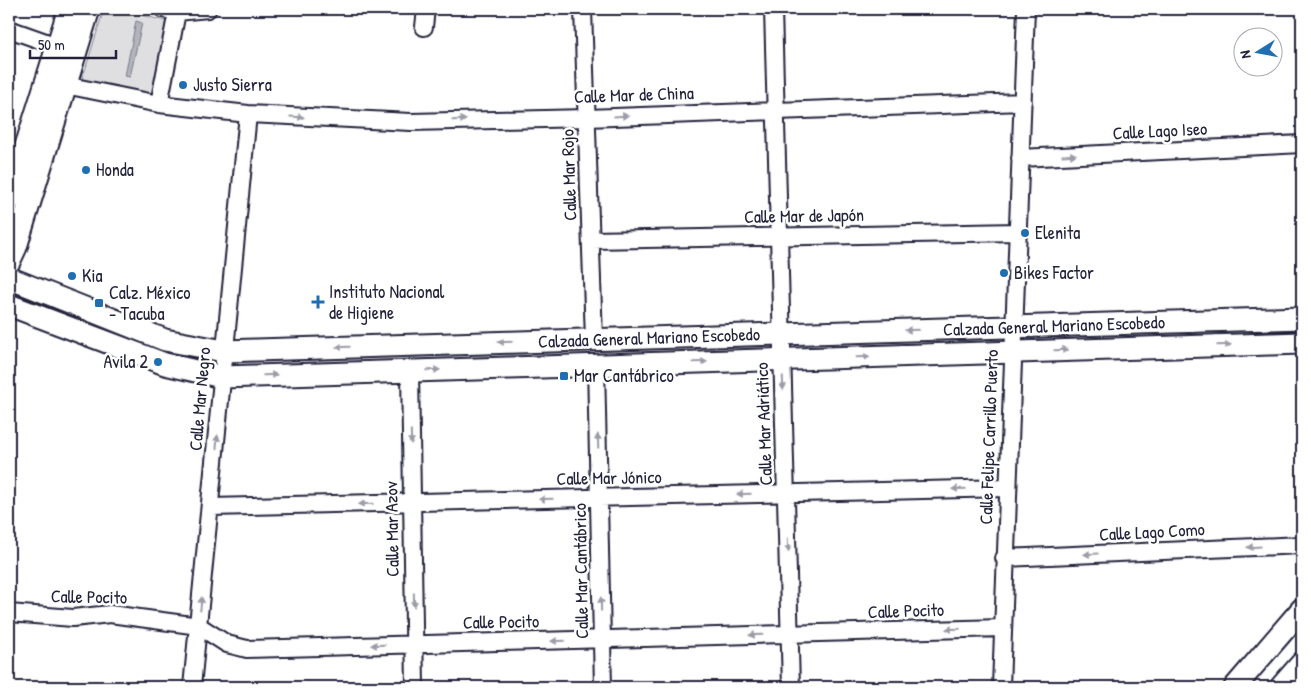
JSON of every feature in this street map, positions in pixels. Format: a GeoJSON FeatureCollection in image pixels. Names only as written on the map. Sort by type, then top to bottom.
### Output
{"type":"FeatureCollection","features":[{"type":"Feature","properties":{"kind":"main road"},"geometry":{"type":"LineString","coordinates":[[10,192],[69,9]]}},
{"type":"Feature","properties":{"kind":"main road"},"geometry":{"type":"LineString","coordinates":[[9,262],[18,239],[89,9]]}},
{"type":"Feature","properties":{"kind":"main road","name":"Calzada General Mariano Escobedo"},"geometry":{"type":"LineString","coordinates":[[9,278],[165,340],[224,351],[1302,318]]}},
{"type":"Feature","properties":{"kind":"main road","name":"Calzada General Mariano Escobedo"},"geometry":{"type":"LineString","coordinates":[[9,304],[164,364],[222,377],[1302,343]]}},
{"type":"Feature","properties":{"kind":"main road"},"geometry":{"type":"LineString","coordinates":[[1235,687],[1302,609]]}},
{"type":"Feature","properties":{"kind":"main road"},"geometry":{"type":"LineString","coordinates":[[1281,687],[1302,663]]}},
{"type":"Feature","properties":{"kind":"street"},"geometry":{"type":"LineString","coordinates":[[160,104],[170,10],[208,9]]}},
{"type":"Feature","properties":{"kind":"street"},"geometry":{"type":"LineString","coordinates":[[424,27],[426,9]]}},
{"type":"Feature","properties":{"kind":"street","name":"Calle Mar Rojo"},"geometry":{"type":"LineString","coordinates":[[583,9],[594,340]]}},
{"type":"Feature","properties":{"kind":"street","name":"Calle Mar Adriático"},"geometry":{"type":"LineString","coordinates":[[773,9],[791,687]]}},
{"type":"Feature","properties":{"kind":"street","name":"Calle Felipe Carrillo Puerto"},"geometry":{"type":"LineString","coordinates":[[1001,687],[1004,558],[1026,9]]}},
{"type":"Feature","properties":{"kind":"street"},"geometry":{"type":"LineString","coordinates":[[9,29],[56,46]]}},
{"type":"Feature","properties":{"kind":"street","name":"Calle Mar de China"},"geometry":{"type":"LineString","coordinates":[[65,85],[160,104],[248,114],[411,122],[587,118],[776,109],[1023,102]]}},
{"type":"Feature","properties":{"kind":"street","name":"Calle Mar Negro"},"geometry":{"type":"LineString","coordinates":[[192,687],[248,114]]}},
{"type":"Feature","properties":{"kind":"street","name":"Calle Lago Iseo"},"geometry":{"type":"LineString","coordinates":[[1020,158],[1302,144]]}},
{"type":"Feature","properties":{"kind":"street","name":"Calle Mar de Japón"},"geometry":{"type":"LineString","coordinates":[[591,240],[1018,232]]}},
{"type":"Feature","properties":{"kind":"street","name":"Calle Mar Cantábrico"},"geometry":{"type":"LineString","coordinates":[[596,365],[600,498],[602,687]]}},
{"type":"Feature","properties":{"kind":"street","name":"Calle Mar Azov"},"geometry":{"type":"LineString","coordinates":[[410,371],[415,687]]}},
{"type":"Feature","properties":{"kind":"street","name":"Calle Mar Jónico"},"geometry":{"type":"LineString","coordinates":[[211,507],[1008,488]]}},
{"type":"Feature","properties":{"kind":"street","name":"Calle Lago Como"},"geometry":{"type":"LineString","coordinates":[[1004,558],[1302,545]]}},
{"type":"Feature","properties":{"kind":"street","name":"Calle Pocito"},"geometry":{"type":"LineString","coordinates":[[9,613],[73,618],[110,614],[198,626],[227,644],[247,649],[1002,628]]}},
{"type":"Feature","properties":{"kind":"shaded area"},"geometry":{"type":"Polygon","coordinates":[[[104,9],[116,9],[170,22],[156,94],[82,80],[104,9]]]}},
{"type":"Feature","properties":{"kind":"shaded area"},"geometry":{"type":"Polygon","coordinates":[[[136,21],[142,23],[130,77],[125,76],[136,21]]]}},
{"type":"Feature","properties":{"kind":"shaded area"},"geometry":{"type":"Polygon","coordinates":[[[776,338],[778,356],[232,373],[232,357],[776,338]]]}},
{"type":"Feature","properties":{"kind":"place","name":"Justo Sierra"},"geometry":{"type":"Point","coordinates":[183,85]}},
{"type":"Feature","properties":{"kind":"place","name":"Honda"},"geometry":{"type":"Point","coordinates":[86,170]}},
{"type":"Feature","properties":{"kind":"place","name":"Elenita"},"geometry":{"type":"Point","coordinates":[1025,233]}},
{"type":"Feature","properties":{"kind":"place","name":"Bikes Factor"},"geometry":{"type":"Point","coordinates":[1004,273]}},
{"type":"Feature","properties":{"kind":"place","name":"Kia"},"geometry":{"type":"Point","coordinates":[72,276]}},
{"type":"Feature","properties":{"kind":"place","name":"Instituto Nacional de Higiene"},"geometry":{"type":"Point","coordinates":[318,302]}},
{"type":"Feature","properties":{"kind":"place","name":"Calz. México - Tacuba"},"geometry":{"type":"Point","coordinates":[99,303]}},
{"type":"Feature","properties":{"kind":"place","name":"Avila 2"},"geometry":{"type":"Point","coordinates":[158,362]}},
{"type":"Feature","properties":{"kind":"place","name":"Mar Cantábrico"},"geometry":{"type":"Point","coordinates":[564,376]}}]}
